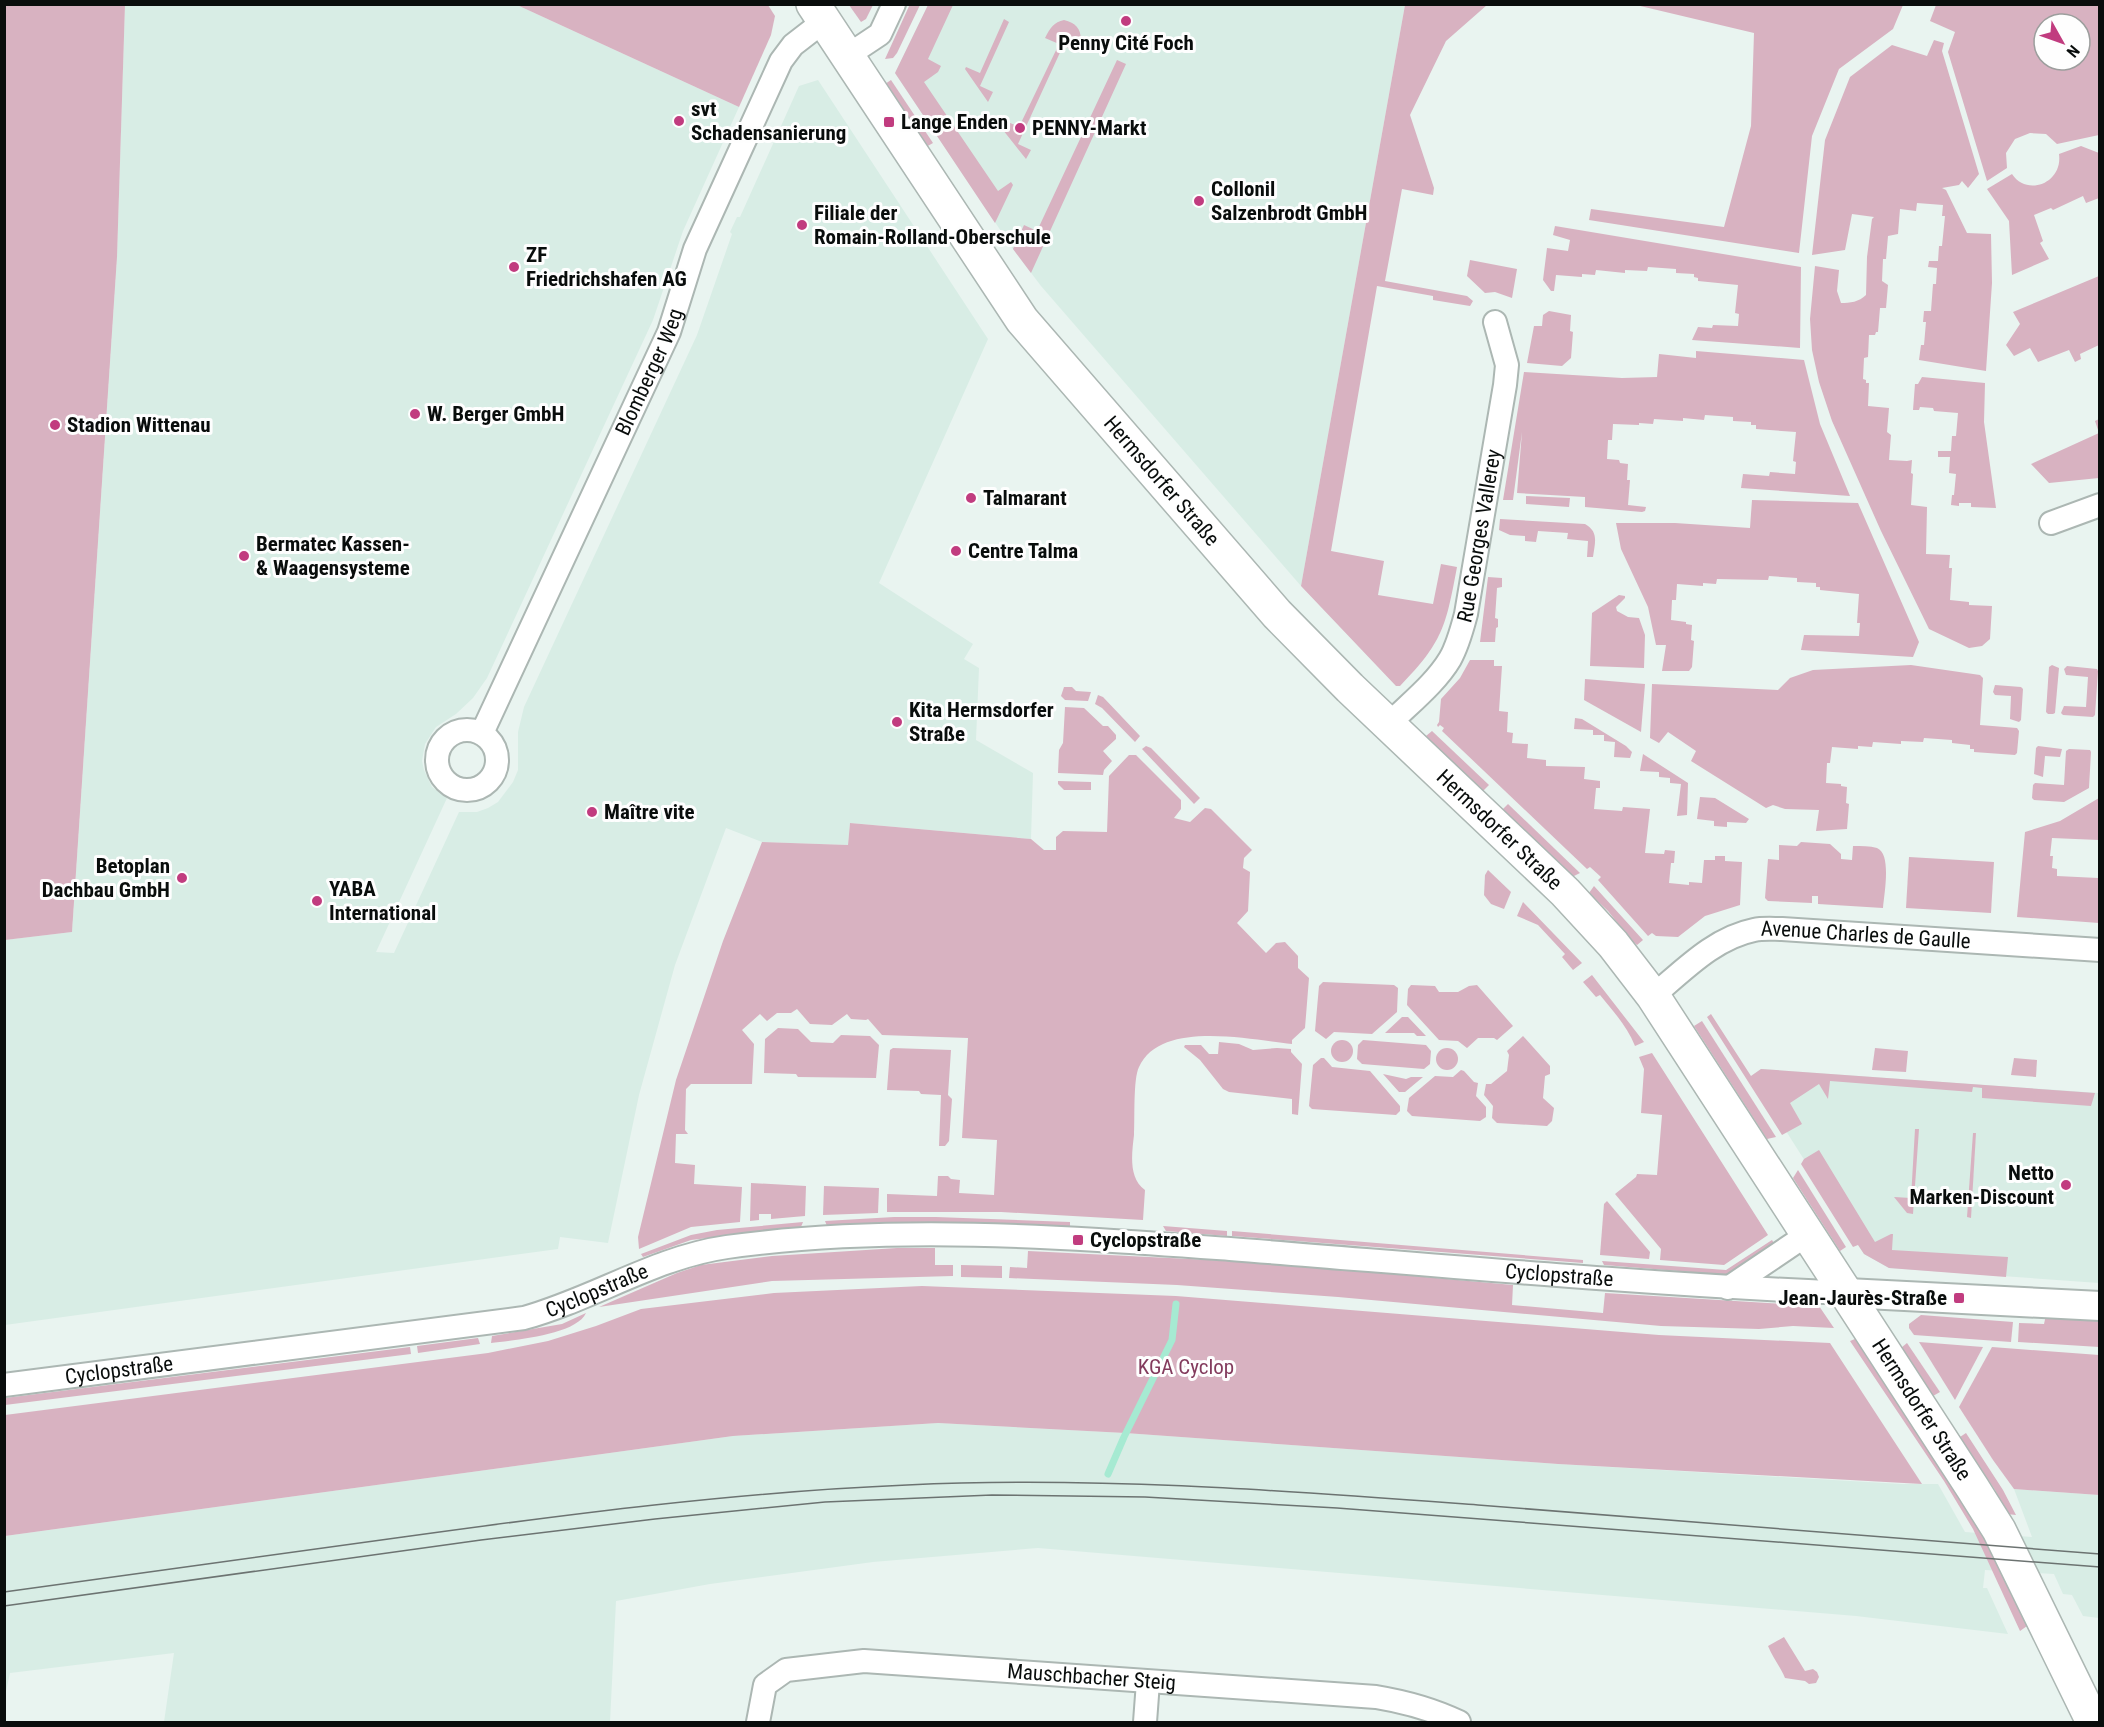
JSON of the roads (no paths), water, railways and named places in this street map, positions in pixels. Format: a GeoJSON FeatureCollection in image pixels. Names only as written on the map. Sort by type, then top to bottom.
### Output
{"type":"FeatureCollection","features":[{"type":"Feature","properties":{"kind":"main road","name":"Hermsdorfer Straße"},"geometry":{"type":"LineString","coordinates":[[818,13],[1022,320],[1273,608],[1388,725],[1565,892],[1614,944],[1653,996],[1999,1530],[2093,1722]]}},
{"type":"Feature","properties":{"kind":"street"},"geometry":{"type":"LineString","coordinates":[[847,56],[880,34],[894,4]]}},
{"type":"Feature","properties":{"kind":"street","name":"Blomberger Weg"},"geometry":{"type":"LineString","coordinates":[[482,733],[669,332],[695,249],[781,61],[818,13]]}},
{"type":"Feature","properties":{"kind":"street","name":"Rue Georges Vallerey"},"geometry":{"type":"LineString","coordinates":[[1388,725],[1435,678],[1449,660],[1458,643],[1466,614],[1507,365],[1495,322]]}},
{"type":"Feature","properties":{"kind":"street"},"geometry":{"type":"LineString","coordinates":[[2051,523],[2100,505]]}},
{"type":"Feature","properties":{"kind":"street","name":"Avenue Charles de Gaulle"},"geometry":{"type":"LineString","coordinates":[[1653,996],[1709,950],[1734,936],[1756,929],[2100,950]]}},
{"type":"Feature","properties":{"kind":"street"},"geometry":{"type":"LineString","coordinates":[[1728,1288],[1808,1234]]}},
{"type":"Feature","properties":{"kind":"street","name":"Cyclopstraße"},"geometry":{"type":"LineString","coordinates":[[4,1385],[524,1318],[559,1308],[684,1256],[725,1248],[814,1238],[937,1235],[1142,1243],[1728,1288],[1846,1293]]}},
{"type":"Feature","properties":{"kind":"street"},"geometry":{"type":"LineString","coordinates":[[1846,1293],[2100,1305]]}},
{"type":"Feature","properties":{"kind":"street","name":"Mauschbacher Steig"},"geometry":{"type":"LineString","coordinates":[[758,1722],[765,1684],[786,1670],[864,1661],[1376,1697],[1424,1707],[1459,1722]]}},
{"type":"Feature","properties":{"kind":"street"},"geometry":{"type":"LineString","coordinates":[[1145,1722],[1148,1682]]}},
{"type":"Feature","properties":{"kind":"waterway"},"geometry":{"type":"LineString","coordinates":[[1108,1474],[1172,1340],[1176,1304]]}},
{"type":"Feature","properties":{"kind":"tram line"},"geometry":{"type":"LineString","coordinates":[[4,1592],[591,1512],[717,1498],[844,1488],[979,1483],[1050,1482],[1264,1490],[2100,1554]]}},
{"type":"Feature","properties":{"kind":"tram line"},"geometry":{"type":"LineString","coordinates":[[4,1606],[481,1540],[655,1519],[825,1502],[992,1495],[1145,1497],[1337,1508],[2100,1567]]}},
{"type":"Feature","properties":{"kind":"place","name":"Penny Cité Foch"},"geometry":{"type":"Point","coordinates":[1126,21]}},
{"type":"Feature","properties":{"kind":"place","name":"svt Schadensanierung"},"geometry":{"type":"Point","coordinates":[679,121]}},
{"type":"Feature","properties":{"kind":"place","name":"Lange Enden"},"geometry":{"type":"Point","coordinates":[889,122]}},
{"type":"Feature","properties":{"kind":"place","name":"PENNY-Markt"},"geometry":{"type":"Point","coordinates":[1020,128]}},
{"type":"Feature","properties":{"kind":"place","name":"Collonil Salzenbrodt GmbH"},"geometry":{"type":"Point","coordinates":[1199,201]}},
{"type":"Feature","properties":{"kind":"place","name":"Filiale der Romain-Rolland-Oberschule"},"geometry":{"type":"Point","coordinates":[802,225]}},
{"type":"Feature","properties":{"kind":"place","name":"ZF Friedrichshafen AG"},"geometry":{"type":"Point","coordinates":[514,267]}},
{"type":"Feature","properties":{"kind":"place","name":"W. Berger GmbH"},"geometry":{"type":"Point","coordinates":[415,414]}},
{"type":"Feature","properties":{"kind":"place","name":"Stadion Wittenau"},"geometry":{"type":"Point","coordinates":[55,425]}},
{"type":"Feature","properties":{"kind":"place","name":"Talmarant"},"geometry":{"type":"Point","coordinates":[971,498]}},
{"type":"Feature","properties":{"kind":"place","name":"Centre Talma"},"geometry":{"type":"Point","coordinates":[956,551]}},
{"type":"Feature","properties":{"kind":"place","name":"Bermatec Kassen- & Waagensysteme"},"geometry":{"type":"Point","coordinates":[244,556]}},
{"type":"Feature","properties":{"kind":"place","name":"Kita Hermsdorfer Straße"},"geometry":{"type":"Point","coordinates":[897,722]}},
{"type":"Feature","properties":{"kind":"place","name":"Maître vite"},"geometry":{"type":"Point","coordinates":[592,812]}},
{"type":"Feature","properties":{"kind":"place","name":"Betoplan Dachbau GmbH"},"geometry":{"type":"Point","coordinates":[182,878]}},
{"type":"Feature","properties":{"kind":"place","name":"YABA International"},"geometry":{"type":"Point","coordinates":[317,901]}},
{"type":"Feature","properties":{"kind":"place","name":"Netto Marken-Discount"},"geometry":{"type":"Point","coordinates":[2066,1185]}},
{"type":"Feature","properties":{"kind":"place","name":"Cyclopstraße"},"geometry":{"type":"Point","coordinates":[1078,1240]}},
{"type":"Feature","properties":{"kind":"place","name":"Jean-Jaurès-Straße"},"geometry":{"type":"Point","coordinates":[1959,1298]}},
{"type":"Feature","properties":{"kind":"park label","name":"KGA Cyclop"},"geometry":{"type":"Point","coordinates":[1186,1367]}}]}
